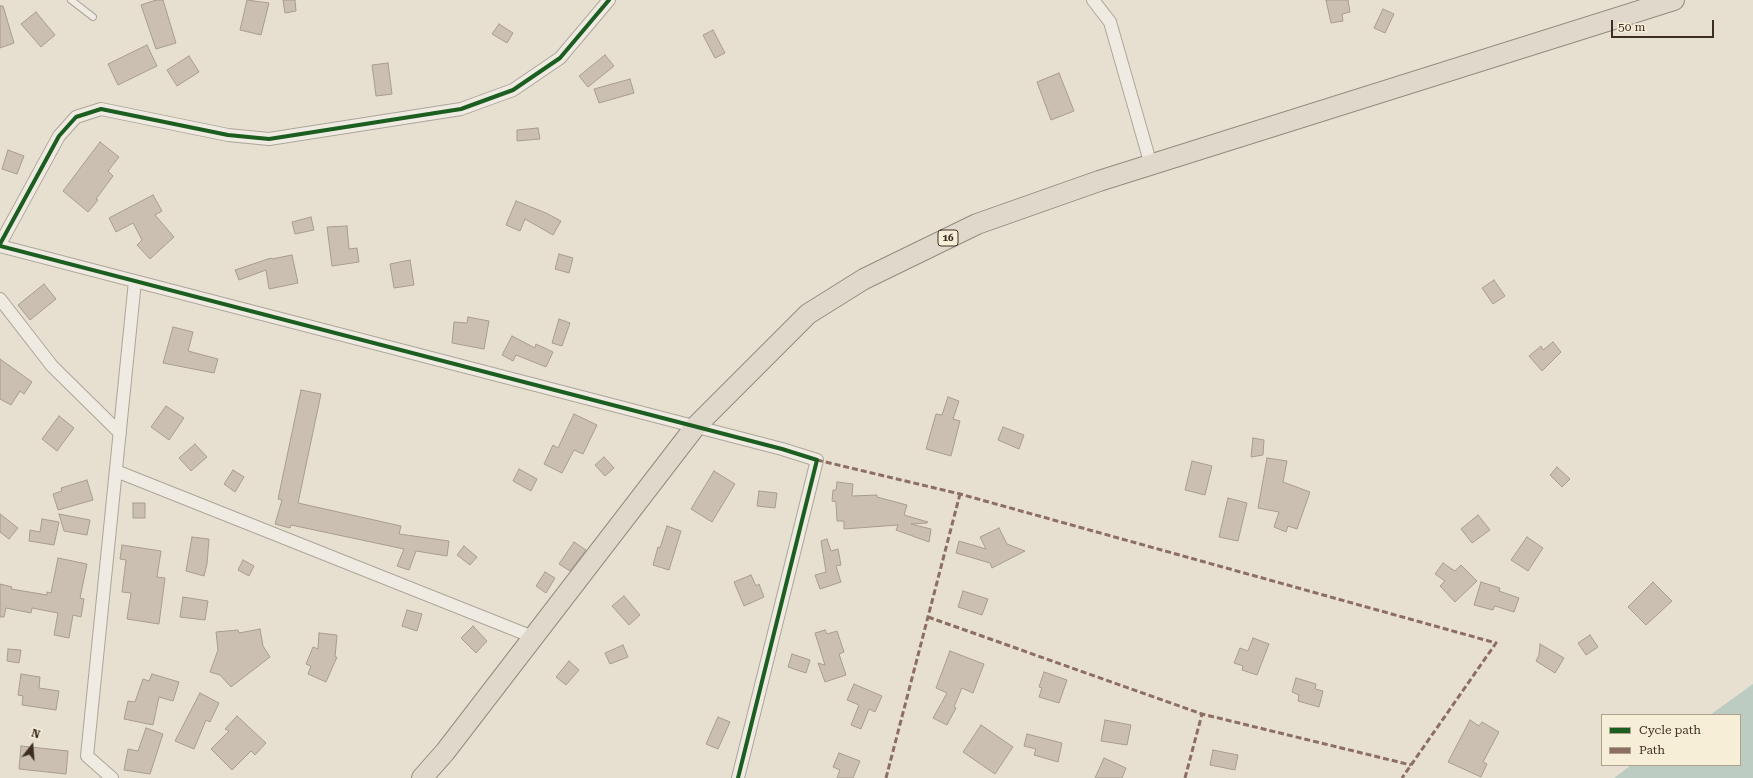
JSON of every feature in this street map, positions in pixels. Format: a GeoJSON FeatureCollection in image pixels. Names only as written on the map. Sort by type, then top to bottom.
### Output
{"type":"FeatureCollection","features":[{"type":"Feature","properties":{"kind":"highway","name":"16"},"geometry":{"type":"LineString","coordinates":[[422,778],[445,752],[695,427],[808,314],[864,279],[977,224],[1151,165],[1674,0]]}},
{"type":"Feature","properties":{"kind":"street"},"geometry":{"type":"LineString","coordinates":[[609,0],[560,58],[513,90],[461,110],[269,139],[228,135],[101,109],[76,117],[59,136],[0,245],[817,460],[738,778]]}},
{"type":"Feature","properties":{"kind":"street"},"geometry":{"type":"LineString","coordinates":[[1093,0],[1110,22],[1151,165]]}},
{"type":"Feature","properties":{"kind":"street"},"geometry":{"type":"LineString","coordinates":[[112,778],[87,756],[135,281]]}},
{"type":"Feature","properties":{"kind":"street"},"geometry":{"type":"LineString","coordinates":[[0,298],[52,366],[120,433]]}},
{"type":"Feature","properties":{"kind":"street"},"geometry":{"type":"LineString","coordinates":[[116,471],[533,637]]}},
{"type":"Feature","properties":{"kind":"lane"},"geometry":{"type":"LineString","coordinates":[[71,0],[93,17]]}},
{"type":"Feature","properties":{"kind":"shaded area"},"geometry":{"type":"Polygon","coordinates":[[[1753,684],[1753,778],[1614,778],[1630,766],[1741,766],[1741,714],[1711,714],[1753,684]]]}},
{"type":"Feature","properties":{"kind":"building"},"geometry":{"type":"Polygon","coordinates":[[[156,0],[163,0],[176,43],[156,49],[141,5],[156,0]]]}},
{"type":"Feature","properties":{"kind":"building"},"geometry":{"type":"Polygon","coordinates":[[[247,0],[269,3],[261,35],[240,30],[247,0]]]}},
{"type":"Feature","properties":{"kind":"building"},"geometry":{"type":"Polygon","coordinates":[[[283,0],[295,0],[296,11],[285,13],[283,0]]]}},
{"type":"Feature","properties":{"kind":"building"},"geometry":{"type":"Polygon","coordinates":[[[1326,0],[1348,0],[1350,12],[1342,14],[1343,21],[1331,23],[1326,0]]]}},
{"type":"Feature","properties":{"kind":"building"},"geometry":{"type":"Polygon","coordinates":[[[0,6],[3,6],[14,43],[0,48],[0,6]]]}},
{"type":"Feature","properties":{"kind":"building"},"geometry":{"type":"Polygon","coordinates":[[[1383,9],[1394,14],[1385,33],[1374,28],[1383,9]]]}},
{"type":"Feature","properties":{"kind":"building"},"geometry":{"type":"Polygon","coordinates":[[[36,12],[55,35],[41,47],[21,24],[36,12]]]}},
{"type":"Feature","properties":{"kind":"building"},"geometry":{"type":"Polygon","coordinates":[[[499,24],[513,33],[507,43],[492,34],[499,24]]]}},
{"type":"Feature","properties":{"kind":"building"},"geometry":{"type":"Polygon","coordinates":[[[713,30],[725,53],[715,58],[703,35],[713,30]]]}},
{"type":"Feature","properties":{"kind":"building"},"geometry":{"type":"Polygon","coordinates":[[[147,45],[157,66],[118,85],[108,64],[147,45]]]}},
{"type":"Feature","properties":{"kind":"building"},"geometry":{"type":"Polygon","coordinates":[[[605,55],[614,66],[588,87],[579,76],[605,55]]]}},
{"type":"Feature","properties":{"kind":"building"},"geometry":{"type":"Polygon","coordinates":[[[189,56],[199,72],[177,86],[167,70],[189,56]]]}},
{"type":"Feature","properties":{"kind":"building"},"geometry":{"type":"Polygon","coordinates":[[[388,63],[392,94],[376,96],[372,65],[388,63]]]}},
{"type":"Feature","properties":{"kind":"building"},"geometry":{"type":"Polygon","coordinates":[[[1059,73],[1074,111],[1051,120],[1037,82],[1059,73]]]}},
{"type":"Feature","properties":{"kind":"building"},"geometry":{"type":"Polygon","coordinates":[[[630,79],[634,93],[599,103],[594,89],[630,79]]]}},
{"type":"Feature","properties":{"kind":"building"},"geometry":{"type":"Polygon","coordinates":[[[538,128],[540,139],[517,141],[517,130],[538,128]]]}},
{"type":"Feature","properties":{"kind":"building"},"geometry":{"type":"Polygon","coordinates":[[[100,142],[119,157],[108,171],[113,176],[96,199],[98,200],[88,212],[63,191],[100,142]]]}},
{"type":"Feature","properties":{"kind":"building"},"geometry":{"type":"Polygon","coordinates":[[[8,150],[24,156],[17,174],[2,169],[8,150]]]}},
{"type":"Feature","properties":{"kind":"building"},"geometry":{"type":"Polygon","coordinates":[[[153,195],[162,211],[155,215],[174,237],[150,259],[137,245],[142,240],[133,223],[116,232],[109,218],[153,195]]]}},
{"type":"Feature","properties":{"kind":"building"},"geometry":{"type":"Polygon","coordinates":[[[516,201],[546,213],[561,221],[553,235],[525,219],[520,231],[506,225],[516,201]]]}},
{"type":"Feature","properties":{"kind":"building"},"geometry":{"type":"Polygon","coordinates":[[[311,217],[314,230],[295,234],[292,222],[311,217]]]}},
{"type":"Feature","properties":{"kind":"building"},"geometry":{"type":"Polygon","coordinates":[[[347,226],[349,249],[357,248],[359,262],[332,266],[327,227],[347,226]]]}},
{"type":"Feature","properties":{"kind":"building"},"geometry":{"type":"Polygon","coordinates":[[[559,254],[573,258],[569,273],[555,269],[559,254]]]}},
{"type":"Feature","properties":{"kind":"building"},"geometry":{"type":"Polygon","coordinates":[[[292,255],[298,283],[269,289],[266,270],[239,280],[235,270],[271,258],[292,255]]]}},
{"type":"Feature","properties":{"kind":"building"},"geometry":{"type":"Polygon","coordinates":[[[410,260],[414,285],[394,288],[390,264],[410,260]]]}},
{"type":"Feature","properties":{"kind":"building"},"geometry":{"type":"Polygon","coordinates":[[[1494,280],[1505,296],[1493,304],[1482,288],[1494,280]]]}},
{"type":"Feature","properties":{"kind":"building"},"geometry":{"type":"Polygon","coordinates":[[[44,284],[56,299],[30,320],[18,305],[44,284]]]}},
{"type":"Feature","properties":{"kind":"building"},"geometry":{"type":"Polygon","coordinates":[[[468,317],[489,321],[484,349],[452,343],[454,322],[467,323],[468,317]]]}},
{"type":"Feature","properties":{"kind":"building"},"geometry":{"type":"Polygon","coordinates":[[[559,319],[570,323],[562,346],[552,343],[559,319]]]}},
{"type":"Feature","properties":{"kind":"building"},"geometry":{"type":"Polygon","coordinates":[[[173,327],[193,332],[188,351],[218,359],[214,373],[163,363],[173,327]]]}},
{"type":"Feature","properties":{"kind":"building"},"geometry":{"type":"Polygon","coordinates":[[[512,336],[535,348],[536,344],[553,352],[546,367],[516,355],[513,361],[502,355],[512,336]]]}},
{"type":"Feature","properties":{"kind":"building"},"geometry":{"type":"Polygon","coordinates":[[[1553,342],[1561,352],[1542,371],[1529,356],[1541,346],[1543,350],[1553,342]]]}},
{"type":"Feature","properties":{"kind":"building"},"geometry":{"type":"Polygon","coordinates":[[[0,359],[32,382],[24,394],[20,391],[11,405],[0,399],[0,359]]]}},
{"type":"Feature","properties":{"kind":"building"},"geometry":{"type":"Polygon","coordinates":[[[301,390],[321,394],[298,503],[401,526],[399,534],[449,541],[447,556],[416,551],[409,570],[397,566],[404,549],[291,525],[290,528],[275,524],[282,500],[278,499],[301,390]]]}},
{"type":"Feature","properties":{"kind":"building"},"geometry":{"type":"Polygon","coordinates":[[[948,397],[959,401],[953,419],[960,421],[951,456],[926,449],[936,414],[942,415],[948,397]]]}},
{"type":"Feature","properties":{"kind":"building"},"geometry":{"type":"Polygon","coordinates":[[[166,406],[184,418],[169,440],[151,427],[166,406]]]}},
{"type":"Feature","properties":{"kind":"building"},"geometry":{"type":"Polygon","coordinates":[[[574,414],[597,425],[583,454],[574,450],[562,473],[544,464],[553,445],[558,448],[574,414]]]}},
{"type":"Feature","properties":{"kind":"building"},"geometry":{"type":"Polygon","coordinates":[[[59,416],[74,428],[57,451],[42,439],[59,416]]]}},
{"type":"Feature","properties":{"kind":"building"},"geometry":{"type":"Polygon","coordinates":[[[1003,427],[1024,435],[1019,449],[998,440],[1003,427]]]}},
{"type":"Feature","properties":{"kind":"building"},"geometry":{"type":"Polygon","coordinates":[[[1253,438],[1264,440],[1263,455],[1251,457],[1253,438]]]}},
{"type":"Feature","properties":{"kind":"building"},"geometry":{"type":"Polygon","coordinates":[[[195,444],[207,457],[191,471],[179,458],[195,444]]]}},
{"type":"Feature","properties":{"kind":"building"},"geometry":{"type":"Polygon","coordinates":[[[604,457],[614,468],[605,476],[595,465],[604,457]]]}},
{"type":"Feature","properties":{"kind":"building"},"geometry":{"type":"Polygon","coordinates":[[[1267,458],[1287,461],[1283,482],[1310,492],[1297,529],[1288,526],[1286,532],[1274,527],[1279,512],[1258,508],[1267,458]]]}},
{"type":"Feature","properties":{"kind":"building"},"geometry":{"type":"Polygon","coordinates":[[[1192,461],[1212,466],[1205,495],[1185,490],[1192,461]]]}},
{"type":"Feature","properties":{"kind":"building"},"geometry":{"type":"Polygon","coordinates":[[[1557,467],[1570,479],[1562,487],[1550,475],[1557,467]]]}},
{"type":"Feature","properties":{"kind":"building"},"geometry":{"type":"Polygon","coordinates":[[[519,469],[537,479],[531,491],[513,481],[519,469]]]}},
{"type":"Feature","properties":{"kind":"building"},"geometry":{"type":"Polygon","coordinates":[[[233,470],[244,477],[235,492],[224,484],[233,470]]]}},
{"type":"Feature","properties":{"kind":"building"},"geometry":{"type":"Polygon","coordinates":[[[714,471],[735,484],[712,522],[691,509],[714,471]]]}},
{"type":"Feature","properties":{"kind":"building"},"geometry":{"type":"Polygon","coordinates":[[[87,480],[93,500],[58,510],[53,494],[62,491],[61,488],[87,480]]]}},
{"type":"Feature","properties":{"kind":"building"},"geometry":{"type":"Polygon","coordinates":[[[837,482],[853,484],[852,496],[877,495],[877,497],[907,505],[904,515],[928,522],[911,524],[931,529],[929,542],[896,530],[898,525],[844,529],[844,521],[837,521],[836,502],[832,501],[833,490],[836,490],[837,482]]]}},
{"type":"Feature","properties":{"kind":"building"},"geometry":{"type":"Polygon","coordinates":[[[759,491],[777,493],[775,508],[757,506],[759,491]]]}},
{"type":"Feature","properties":{"kind":"building"},"geometry":{"type":"Polygon","coordinates":[[[1228,498],[1247,503],[1238,541],[1219,537],[1228,498]]]}},
{"type":"Feature","properties":{"kind":"building"},"geometry":{"type":"Polygon","coordinates":[[[133,503],[145,503],[145,518],[133,518],[133,503]]]}},
{"type":"Feature","properties":{"kind":"building"},"geometry":{"type":"Polygon","coordinates":[[[0,514],[18,528],[9,539],[0,532],[0,514]]]}},
{"type":"Feature","properties":{"kind":"building"},"geometry":{"type":"Polygon","coordinates":[[[59,514],[90,520],[87,535],[64,531],[59,514]]]}},
{"type":"Feature","properties":{"kind":"building"},"geometry":{"type":"Polygon","coordinates":[[[1478,515],[1490,530],[1472,543],[1461,529],[1478,515]]]}},
{"type":"Feature","properties":{"kind":"building"},"geometry":{"type":"Polygon","coordinates":[[[42,519],[59,522],[54,545],[29,541],[30,530],[40,532],[42,519]]]}},
{"type":"Feature","properties":{"kind":"building"},"geometry":{"type":"Polygon","coordinates":[[[667,526],[681,531],[669,570],[653,565],[658,547],[660,548],[667,526]]]}},
{"type":"Feature","properties":{"kind":"building"},"geometry":{"type":"Polygon","coordinates":[[[999,528],[1007,544],[1025,551],[992,568],[990,563],[956,553],[959,541],[986,549],[980,537],[999,528]]]}},
{"type":"Feature","properties":{"kind":"building"},"geometry":{"type":"Polygon","coordinates":[[[192,537],[209,539],[207,564],[204,576],[186,571],[192,537]]]}},
{"type":"Feature","properties":{"kind":"building"},"geometry":{"type":"Polygon","coordinates":[[[1527,537],[1543,548],[1528,571],[1511,560],[1527,537]]]}},
{"type":"Feature","properties":{"kind":"building"},"geometry":{"type":"Polygon","coordinates":[[[827,539],[831,551],[838,549],[841,565],[836,566],[841,582],[820,589],[815,575],[826,572],[821,541],[827,539]]]}},
{"type":"Feature","properties":{"kind":"building"},"geometry":{"type":"Polygon","coordinates":[[[574,542],[586,550],[570,571],[559,564],[574,542]]]}},
{"type":"Feature","properties":{"kind":"building"},"geometry":{"type":"Polygon","coordinates":[[[122,545],[161,551],[157,577],[165,578],[159,624],[127,619],[131,593],[122,592],[126,560],[120,559],[122,545]]]}},
{"type":"Feature","properties":{"kind":"building"},"geometry":{"type":"Polygon","coordinates":[[[464,546],[477,557],[470,565],[457,555],[464,546]]]}},
{"type":"Feature","properties":{"kind":"building"},"geometry":{"type":"Polygon","coordinates":[[[58,558],[87,564],[80,598],[84,599],[81,617],[73,615],[69,638],[54,635],[58,613],[32,608],[31,613],[6,608],[4,617],[0,617],[0,584],[12,587],[11,589],[47,595],[47,592],[51,593],[58,558]]]}},
{"type":"Feature","properties":{"kind":"building"},"geometry":{"type":"Polygon","coordinates":[[[243,560],[254,566],[249,576],[238,570],[243,560]]]}},
{"type":"Feature","properties":{"kind":"building"},"geometry":{"type":"Polygon","coordinates":[[[1443,563],[1455,571],[1461,565],[1477,581],[1455,602],[1440,586],[1445,581],[1435,574],[1443,563]]]}},
{"type":"Feature","properties":{"kind":"building"},"geometry":{"type":"Polygon","coordinates":[[[545,572],[555,578],[546,593],[536,586],[545,572]]]}},
{"type":"Feature","properties":{"kind":"building"},"geometry":{"type":"Polygon","coordinates":[[[751,575],[756,586],[759,584],[764,597],[744,606],[734,582],[751,575]]]}},
{"type":"Feature","properties":{"kind":"building"},"geometry":{"type":"Polygon","coordinates":[[[1481,582],[1500,588],[1499,591],[1519,598],[1514,612],[1495,606],[1493,610],[1474,605],[1481,582]]]}},
{"type":"Feature","properties":{"kind":"building"},"geometry":{"type":"Polygon","coordinates":[[[1653,582],[1672,601],[1646,625],[1628,607],[1653,582]]]}},
{"type":"Feature","properties":{"kind":"building"},"geometry":{"type":"Polygon","coordinates":[[[963,591],[988,599],[982,615],[958,607],[963,591]]]}},
{"type":"Feature","properties":{"kind":"building"},"geometry":{"type":"Polygon","coordinates":[[[624,596],[640,615],[629,625],[612,606],[624,596]]]}},
{"type":"Feature","properties":{"kind":"building"},"geometry":{"type":"Polygon","coordinates":[[[183,597],[208,601],[205,620],[180,617],[183,597]]]}},
{"type":"Feature","properties":{"kind":"building"},"geometry":{"type":"Polygon","coordinates":[[[407,610],[422,614],[417,631],[402,626],[407,610]]]}},
{"type":"Feature","properties":{"kind":"building"},"geometry":{"type":"Polygon","coordinates":[[[473,626],[487,641],[476,653],[461,638],[473,626]]]}},
{"type":"Feature","properties":{"kind":"building"},"geometry":{"type":"Polygon","coordinates":[[[260,629],[263,646],[270,657],[231,687],[220,675],[210,672],[218,650],[216,632],[238,630],[239,633],[260,629]]]}},
{"type":"Feature","properties":{"kind":"building"},"geometry":{"type":"Polygon","coordinates":[[[825,630],[827,634],[837,631],[844,652],[839,654],[846,675],[825,682],[818,663],[825,665],[815,633],[825,630]]]}},
{"type":"Feature","properties":{"kind":"building"},"geometry":{"type":"Polygon","coordinates":[[[319,633],[337,635],[335,657],[337,657],[326,682],[308,674],[311,666],[306,664],[313,647],[318,649],[319,633]]]}},
{"type":"Feature","properties":{"kind":"building"},"geometry":{"type":"Polygon","coordinates":[[[1590,635],[1598,647],[1586,655],[1578,643],[1590,635]]]}},
{"type":"Feature","properties":{"kind":"building"},"geometry":{"type":"Polygon","coordinates":[[[1253,638],[1269,644],[1257,675],[1242,670],[1243,666],[1234,663],[1240,648],[1248,651],[1253,638]]]}},
{"type":"Feature","properties":{"kind":"building"},"geometry":{"type":"Polygon","coordinates":[[[1540,644],[1564,658],[1555,673],[1536,661],[1539,655],[1540,644]]]}},
{"type":"Feature","properties":{"kind":"building"},"geometry":{"type":"Polygon","coordinates":[[[623,645],[628,657],[610,664],[605,653],[623,645]]]}},
{"type":"Feature","properties":{"kind":"building"},"geometry":{"type":"Polygon","coordinates":[[[8,649],[21,650],[19,663],[7,661],[8,649]]]}},
{"type":"Feature","properties":{"kind":"building"},"geometry":{"type":"Polygon","coordinates":[[[950,651],[984,664],[973,693],[962,688],[954,707],[956,708],[947,725],[933,718],[947,693],[936,688],[950,651]]]}},
{"type":"Feature","properties":{"kind":"building"},"geometry":{"type":"Polygon","coordinates":[[[792,654],[810,660],[806,673],[788,667],[792,654]]]}},
{"type":"Feature","properties":{"kind":"building"},"geometry":{"type":"Polygon","coordinates":[[[569,661],[579,670],[566,685],[556,677],[569,661]]]}},
{"type":"Feature","properties":{"kind":"building"},"geometry":{"type":"Polygon","coordinates":[[[1044,672],[1067,680],[1059,703],[1039,697],[1042,688],[1039,687],[1044,672]]]}},
{"type":"Feature","properties":{"kind":"building"},"geometry":{"type":"Polygon","coordinates":[[[21,674],[40,677],[39,688],[59,691],[56,710],[22,705],[23,696],[18,695],[21,674]]]}},
{"type":"Feature","properties":{"kind":"building"},"geometry":{"type":"Polygon","coordinates":[[[152,674],[179,682],[173,701],[159,697],[153,725],[124,719],[128,701],[135,702],[143,679],[149,681],[152,674]]]}},
{"type":"Feature","properties":{"kind":"building"},"geometry":{"type":"Polygon","coordinates":[[[1296,678],[1316,684],[1315,689],[1323,691],[1319,707],[1298,701],[1299,695],[1292,692],[1296,678]]]}},
{"type":"Feature","properties":{"kind":"building"},"geometry":{"type":"Polygon","coordinates":[[[854,684],[882,696],[875,712],[869,709],[861,729],[851,725],[859,705],[847,700],[854,684]]]}},
{"type":"Feature","properties":{"kind":"building"},"geometry":{"type":"Polygon","coordinates":[[[200,693],[219,703],[210,722],[206,720],[194,749],[175,741],[200,693]]]}},
{"type":"Feature","properties":{"kind":"building"},"geometry":{"type":"Polygon","coordinates":[[[237,716],[266,743],[255,755],[251,751],[232,770],[211,749],[229,731],[225,729],[237,716]]]}},
{"type":"Feature","properties":{"kind":"building"},"geometry":{"type":"Polygon","coordinates":[[[718,717],[730,722],[718,749],[706,744],[718,717]]]}},
{"type":"Feature","properties":{"kind":"building"},"geometry":{"type":"Polygon","coordinates":[[[1105,720],[1131,725],[1127,745],[1101,741],[1105,720]]]}},
{"type":"Feature","properties":{"kind":"building"},"geometry":{"type":"Polygon","coordinates":[[[1470,720],[1479,726],[1482,722],[1499,732],[1483,762],[1487,764],[1481,777],[1448,762],[1470,720]]]}},
{"type":"Feature","properties":{"kind":"building"},"geometry":{"type":"Polygon","coordinates":[[[981,725],[1013,747],[995,774],[963,752],[981,725]]]}},
{"type":"Feature","properties":{"kind":"building"},"geometry":{"type":"Polygon","coordinates":[[[146,728],[163,734],[150,774],[124,770],[128,749],[138,751],[146,728]]]}},
{"type":"Feature","properties":{"kind":"building"},"geometry":{"type":"Polygon","coordinates":[[[1027,734],[1062,743],[1058,762],[1034,755],[1036,749],[1024,746],[1027,734]]]}},
{"type":"Feature","properties":{"kind":"building"},"geometry":{"type":"Polygon","coordinates":[[[21,746],[68,751],[66,774],[19,769],[21,746]]]}},
{"type":"Feature","properties":{"kind":"building"},"geometry":{"type":"Polygon","coordinates":[[[1213,750],[1238,755],[1235,770],[1210,765],[1213,750]]]}},
{"type":"Feature","properties":{"kind":"building"},"geometry":{"type":"Polygon","coordinates":[[[839,753],[860,761],[853,778],[837,778],[840,770],[833,767],[839,753]]]}},
{"type":"Feature","properties":{"kind":"building"},"geometry":{"type":"Polygon","coordinates":[[[1104,758],[1126,768],[1122,778],[1095,778],[1104,758]]]}},
{"type":"Feature","properties":{"kind":"marked path"},"geometry":{"type":"LineString","coordinates":[[817,460],[960,494],[1496,643],[1402,778]]}},
{"type":"Feature","properties":{"kind":"marked path"},"geometry":{"type":"LineString","coordinates":[[886,778],[960,494]]}},
{"type":"Feature","properties":{"kind":"marked path"},"geometry":{"type":"LineString","coordinates":[[928,617],[1202,714],[1411,765]]}},
{"type":"Feature","properties":{"kind":"marked path"},"geometry":{"type":"LineString","coordinates":[[1185,778],[1202,714]]}},
{"type":"Feature","properties":{"kind":"cycle path"},"geometry":{"type":"LineString","coordinates":[[0,244],[59,136],[76,117],[101,109],[228,135],[269,139],[461,109],[513,90],[560,58],[609,0]]}},
{"type":"Feature","properties":{"kind":"cycle path"},"geometry":{"type":"LineString","coordinates":[[0,246],[782,449],[817,460],[738,778]]}}]}
